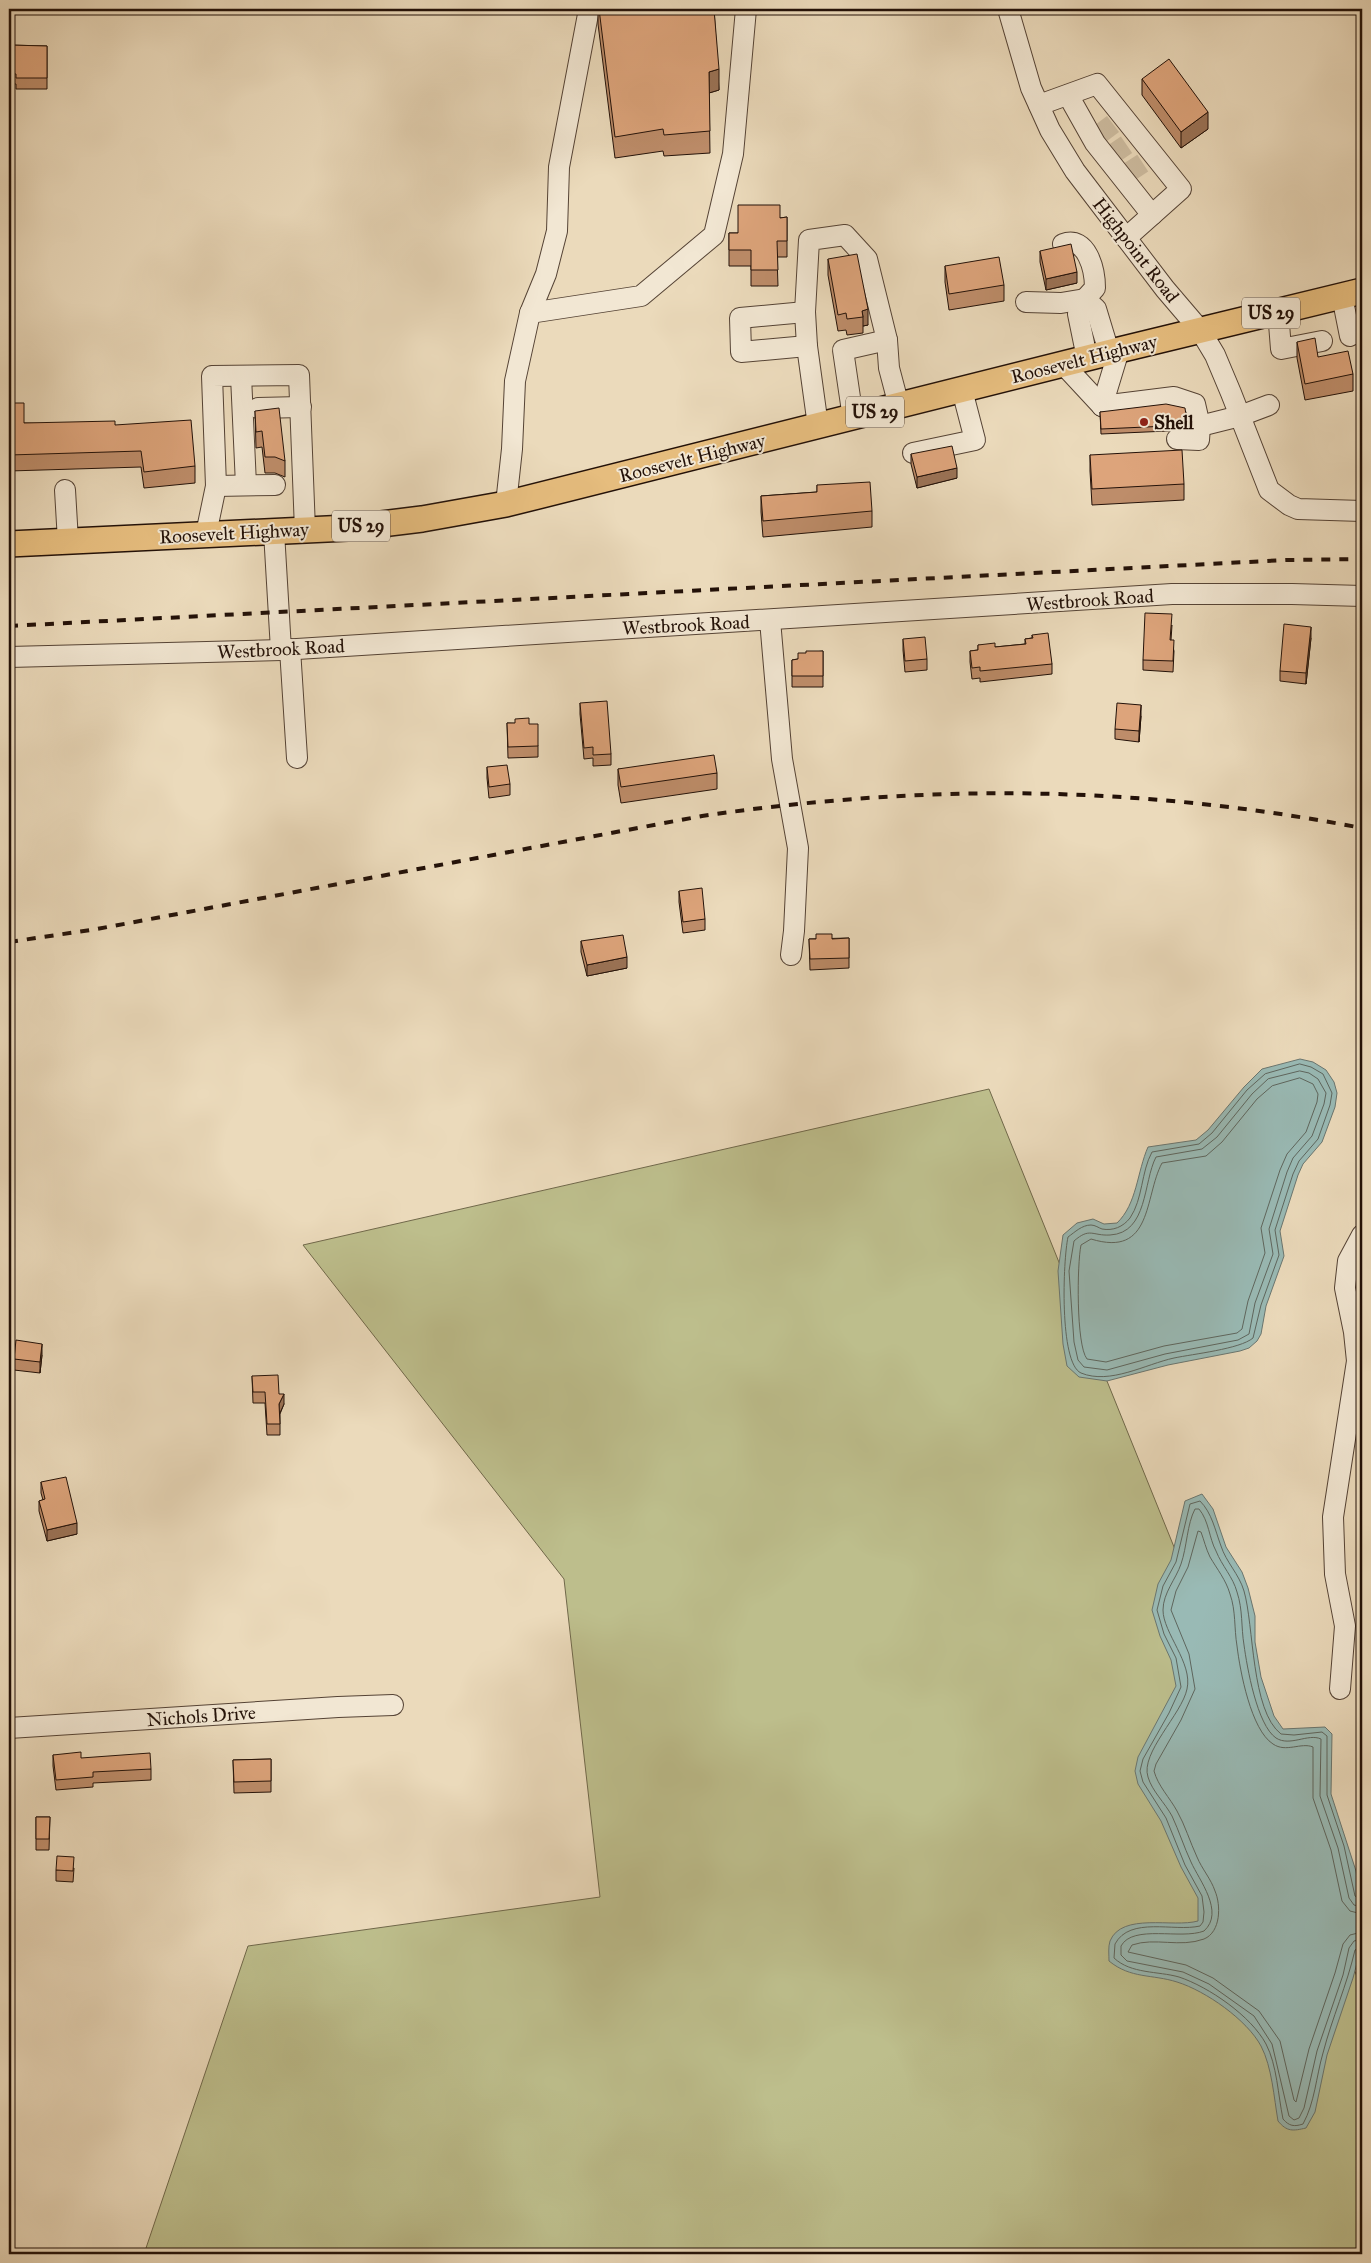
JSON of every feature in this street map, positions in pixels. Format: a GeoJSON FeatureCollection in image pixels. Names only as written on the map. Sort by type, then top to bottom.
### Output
{"type":"FeatureCollection","features":[{"type":"Feature","properties":{"kind":"main road","name":"Roosevelt Highway"},"geometry":{"type":"LineString","coordinates":[[9,544],[348,528],[422,519],[506,504],[1105,353],[1352,294]]}},
{"type":"Feature","properties":{"kind":"street"},"geometry":{"type":"LineString","coordinates":[[506,504],[512,450],[515,381],[530,313],[546,274],[557,230],[559,167],[589,9]]}},
{"type":"Feature","properties":{"kind":"street"},"geometry":{"type":"LineString","coordinates":[[530,313],[641,296],[714,235],[733,154],[746,9]]}},
{"type":"Feature","properties":{"kind":"street","name":"Highpoint Road"},"geometry":{"type":"LineString","coordinates":[[1008,9],[1031,88],[1050,130],[1075,171],[1200,330],[1215,356],[1269,490],[1289,505],[1298,509],[1362,511]]}},
{"type":"Feature","properties":{"kind":"street"},"geometry":{"type":"LineString","coordinates":[[1039,105],[1097,84],[1118,121],[1149,159],[1181,189],[1126,238]]}},
{"type":"Feature","properties":{"kind":"street"},"geometry":{"type":"LineString","coordinates":[[1068,95],[1094,137],[1152,215]]}},
{"type":"Feature","properties":{"kind":"street"},"geometry":{"type":"LineString","coordinates":[[818,426],[807,346],[805,312],[808,240],[845,235],[867,259],[887,340],[889,368],[900,406]]}},
{"type":"Feature","properties":{"kind":"street"},"geometry":{"type":"LineString","coordinates":[[1026,302],[1061,304],[1085,299],[1095,288],[1095,272],[1078,244],[1070,242],[1062,244]]}},
{"type":"Feature","properties":{"kind":"street"},"geometry":{"type":"LineString","coordinates":[[1350,336],[1352,294]]}},
{"type":"Feature","properties":{"kind":"street"},"geometry":{"type":"LineString","coordinates":[[1085,299],[1096,308],[1105,353],[1102,406]]}},
{"type":"Feature","properties":{"kind":"street"},"geometry":{"type":"LineString","coordinates":[[1278,311],[1281,349],[1322,342]]}},
{"type":"Feature","properties":{"kind":"street"},"geometry":{"type":"LineString","coordinates":[[805,312],[740,318],[741,352],[807,346]]}},
{"type":"Feature","properties":{"kind":"street"},"geometry":{"type":"LineString","coordinates":[[853,418],[843,350],[887,340]]}},
{"type":"Feature","properties":{"kind":"street"},"geometry":{"type":"LineString","coordinates":[[1062,364],[1102,406]]}},
{"type":"Feature","properties":{"kind":"street"},"geometry":{"type":"LineString","coordinates":[[206,534],[216,486],[212,376],[299,375],[305,530]]}},
{"type":"Feature","properties":{"kind":"street"},"geometry":{"type":"LineString","coordinates":[[241,376],[246,485]]}},
{"type":"Feature","properties":{"kind":"street"},"geometry":{"type":"LineString","coordinates":[[913,453],[975,440],[962,390]]}},
{"type":"Feature","properties":{"kind":"street"},"geometry":{"type":"LineString","coordinates":[[1102,406],[1174,397],[1195,404],[1191,440],[1269,404]]}},
{"type":"Feature","properties":{"kind":"street"},"geometry":{"type":"LineString","coordinates":[[258,408],[301,407]]}},
{"type":"Feature","properties":{"kind":"street"},"geometry":{"type":"LineString","coordinates":[[216,486],[275,485]]}},
{"type":"Feature","properties":{"kind":"street"},"geometry":{"type":"LineString","coordinates":[[65,490],[68,541]]}},
{"type":"Feature","properties":{"kind":"street"},"geometry":{"type":"LineString","coordinates":[[274,532],[297,758]]}},
{"type":"Feature","properties":{"kind":"street","name":"Westbrook Road"},"geometry":{"type":"LineString","coordinates":[[9,658],[286,650],[1172,594],[1362,596]]}},
{"type":"Feature","properties":{"kind":"street"},"geometry":{"type":"LineString","coordinates":[[770,620],[782,759],[798,848],[791,955]]}},
{"type":"Feature","properties":{"kind":"street"},"geometry":{"type":"LineString","coordinates":[[1340,1689],[1345,1626],[1335,1574],[1333,1517],[1356,1361],[1354,1332],[1345,1288],[1348,1261],[1362,1236]]}},
{"type":"Feature","properties":{"kind":"street","name":"Nichols Drive"},"geometry":{"type":"LineString","coordinates":[[9,1728],[338,1707],[394,1706]]}},
{"type":"Feature","properties":{"kind":"green space"},"geometry":{"type":"Polygon","coordinates":[[[989,1089],[1191,1589],[1362,1988],[1362,2254],[144,2254],[248,1946],[600,1897],[564,1579],[303,1245],[989,1089]]]}},
{"type":"Feature","properties":{"kind":"water"},"geometry":{"type":"Polygon","coordinates":[[[1300,1059],[1313,1062],[1326,1070],[1334,1082],[1337,1093],[1335,1107],[1322,1142],[1303,1164],[1298,1175],[1280,1231],[1284,1256],[1266,1306],[1261,1334],[1257,1341],[1249,1348],[1240,1351],[1168,1365],[1107,1381],[1079,1377],[1067,1366],[1063,1344],[1058,1271],[1063,1235],[1077,1223],[1093,1219],[1104,1224],[1117,1223],[1129,1207],[1148,1147],[1196,1140],[1208,1130],[1244,1087],[1262,1069],[1300,1059]]]}},
{"type":"Feature","properties":{"kind":"water"},"geometry":{"type":"Polygon","coordinates":[[[1202,1494],[1213,1509],[1226,1547],[1242,1572],[1248,1588],[1255,1616],[1255,1642],[1261,1677],[1274,1716],[1283,1729],[1325,1727],[1332,1734],[1331,1794],[1356,1871],[1360,1898],[1360,1952],[1327,2055],[1315,2112],[1306,2128],[1297,2130],[1287,2129],[1278,2121],[1265,2054],[1255,2036],[1236,2017],[1213,1999],[1188,1986],[1125,1971],[1109,1961],[1110,1941],[1116,1932],[1125,1927],[1149,1923],[1188,1923],[1198,1921],[1198,1898],[1181,1867],[1161,1821],[1138,1784],[1135,1771],[1138,1757],[1176,1686],[1171,1660],[1160,1636],[1152,1610],[1158,1584],[1171,1560],[1185,1501],[1202,1494]]]}},
{"type":"Feature","properties":{"kind":"building"},"geometry":{"type":"Polygon","coordinates":[[[599,9],[714,9],[719,69],[709,72],[710,131],[664,135],[663,129],[615,137],[599,9]]]}},
{"type":"Feature","properties":{"kind":"building"},"geometry":{"type":"Polygon","coordinates":[[[9,45],[47,46],[47,78],[16,78],[16,74],[9,73],[9,45]]]}},
{"type":"Feature","properties":{"kind":"building"},"geometry":{"type":"Polygon","coordinates":[[[1169,59],[1208,112],[1181,132],[1142,79],[1169,59]]]}},
{"type":"Feature","properties":{"kind":"building"},"geometry":{"type":"Polygon","coordinates":[[[738,205],[780,205],[780,218],[787,217],[787,241],[777,241],[778,270],[751,270],[751,250],[729,250],[729,233],[738,233],[738,205]]]}},
{"type":"Feature","properties":{"kind":"building"},"geometry":{"type":"Polygon","coordinates":[[[1071,244],[1077,272],[1046,279],[1040,251],[1071,244]]]}},
{"type":"Feature","properties":{"kind":"building"},"geometry":{"type":"Polygon","coordinates":[[[857,254],[868,309],[862,311],[863,317],[847,319],[846,313],[838,315],[828,259],[857,254]]]}},
{"type":"Feature","properties":{"kind":"building"},"geometry":{"type":"Polygon","coordinates":[[[999,257],[1004,285],[949,294],[945,266],[999,257]]]}},
{"type":"Feature","properties":{"kind":"building"},"geometry":{"type":"Polygon","coordinates":[[[1315,338],[1318,357],[1348,351],[1353,374],[1305,384],[1297,342],[1315,338]]]}},
{"type":"Feature","properties":{"kind":"building"},"geometry":{"type":"Polygon","coordinates":[[[9,403],[24,403],[24,423],[115,421],[115,425],[191,420],[195,466],[144,472],[141,451],[9,455],[9,403]]]}},
{"type":"Feature","properties":{"kind":"building","name":"Shell"},"geometry":{"type":"Polygon","coordinates":[[[1166,404],[1185,408],[1187,422],[1177,422],[1168,426],[1101,429],[1100,412],[1166,404]]]}},
{"type":"Feature","properties":{"kind":"building"},"geometry":{"type":"Polygon","coordinates":[[[279,408],[285,461],[275,457],[265,457],[262,431],[256,432],[255,411],[279,408]]]}},
{"type":"Feature","properties":{"kind":"building"},"geometry":{"type":"Polygon","coordinates":[[[952,446],[957,468],[917,477],[911,454],[952,446]]]}},
{"type":"Feature","properties":{"kind":"building"},"geometry":{"type":"Polygon","coordinates":[[[1182,450],[1184,484],[1092,489],[1090,455],[1182,450]]]}},
{"type":"Feature","properties":{"kind":"building"},"geometry":{"type":"Polygon","coordinates":[[[870,482],[872,511],[763,521],[761,496],[817,492],[817,485],[870,482]]]}},
{"type":"Feature","properties":{"kind":"building"},"geometry":{"type":"Polygon","coordinates":[[[1145,613],[1172,614],[1170,640],[1174,640],[1173,661],[1143,660],[1145,613]]]}},
{"type":"Feature","properties":{"kind":"building"},"geometry":{"type":"Polygon","coordinates":[[[1284,624],[1311,627],[1306,673],[1280,671],[1284,624]]]}},
{"type":"Feature","properties":{"kind":"building"},"geometry":{"type":"Polygon","coordinates":[[[1048,633],[1052,664],[980,671],[980,667],[972,668],[970,651],[978,650],[978,645],[995,643],[995,647],[1026,644],[1025,639],[1033,638],[1032,635],[1048,633]]]}},
{"type":"Feature","properties":{"kind":"building"},"geometry":{"type":"Polygon","coordinates":[[[925,637],[927,659],[905,661],[903,639],[925,637]]]}},
{"type":"Feature","properties":{"kind":"building"},"geometry":{"type":"Polygon","coordinates":[[[806,651],[823,651],[823,676],[792,676],[792,660],[798,659],[798,653],[806,653],[806,651]]]}},
{"type":"Feature","properties":{"kind":"building"},"geometry":{"type":"Polygon","coordinates":[[[607,701],[611,754],[593,755],[593,747],[584,748],[580,703],[607,701]]]}},
{"type":"Feature","properties":{"kind":"building"},"geometry":{"type":"Polygon","coordinates":[[[1117,703],[1141,705],[1139,731],[1115,729],[1117,703]]]}},
{"type":"Feature","properties":{"kind":"building"},"geometry":{"type":"Polygon","coordinates":[[[529,718],[529,724],[538,724],[538,746],[508,747],[507,723],[515,723],[515,719],[529,718]]]}},
{"type":"Feature","properties":{"kind":"building"},"geometry":{"type":"Polygon","coordinates":[[[714,755],[717,773],[621,787],[618,769],[714,755]]]}},
{"type":"Feature","properties":{"kind":"building"},"geometry":{"type":"Polygon","coordinates":[[[507,765],[510,784],[489,787],[487,767],[507,765]]]}},
{"type":"Feature","properties":{"kind":"building"},"geometry":{"type":"Polygon","coordinates":[[[702,888],[705,919],[683,922],[679,891],[702,888]]]}},
{"type":"Feature","properties":{"kind":"building"},"geometry":{"type":"Polygon","coordinates":[[[816,934],[832,934],[832,939],[849,938],[849,958],[810,959],[809,939],[816,939],[816,934]]]}},
{"type":"Feature","properties":{"kind":"building"},"geometry":{"type":"Polygon","coordinates":[[[623,935],[627,957],[587,965],[581,941],[623,935]]]}},
{"type":"Feature","properties":{"kind":"building"},"geometry":{"type":"Polygon","coordinates":[[[16,1340],[42,1344],[40,1362],[14,1359],[16,1340]]]}},
{"type":"Feature","properties":{"kind":"building"},"geometry":{"type":"Polygon","coordinates":[[[278,1375],[279,1394],[284,1394],[279,1404],[280,1424],[267,1424],[265,1392],[253,1392],[252,1376],[278,1375]]]}},
{"type":"Feature","properties":{"kind":"building"},"geometry":{"type":"Polygon","coordinates":[[[66,1477],[77,1523],[47,1530],[39,1501],[45,1499],[41,1482],[66,1477]]]}},
{"type":"Feature","properties":{"kind":"building"},"geometry":{"type":"Polygon","coordinates":[[[81,1752],[81,1758],[150,1753],[151,1769],[93,1772],[93,1777],[56,1780],[53,1755],[81,1752]]]}},
{"type":"Feature","properties":{"kind":"building"},"geometry":{"type":"Polygon","coordinates":[[[271,1759],[271,1781],[234,1782],[233,1760],[271,1759]]]}},
{"type":"Feature","properties":{"kind":"building"},"geometry":{"type":"Polygon","coordinates":[[[36,1817],[50,1817],[49,1839],[36,1839],[36,1817]]]}},
{"type":"Feature","properties":{"kind":"building"},"geometry":{"type":"Polygon","coordinates":[[[57,1856],[74,1857],[73,1871],[56,1870],[57,1856]]]}},
{"type":"Feature","properties":{"kind":"building"},"geometry":{"type":"Polygon","coordinates":[[[11,1986],[14,2011],[9,2011],[9,1987],[11,1986]]]}},
{"type":"Feature","properties":{"kind":"tunnel"},"geometry":{"type":"LineString","coordinates":[[1097,136],[1113,124]]}},
{"type":"Feature","properties":{"kind":"tunnel"},"geometry":{"type":"LineString","coordinates":[[1110,156],[1129,143]]}},
{"type":"Feature","properties":{"kind":"tunnel"},"geometry":{"type":"LineString","coordinates":[[1126,174],[1143,163]]}},
{"type":"Feature","properties":{"kind":"railway"},"geometry":{"type":"LineString","coordinates":[[9,626],[1286,560],[1362,559]]}},
{"type":"Feature","properties":{"kind":"railway"},"geometry":{"type":"LineString","coordinates":[[9,942],[97,929],[702,816],[786,805],[869,798],[951,794],[1033,794],[1114,797],[1196,803],[1362,828]]}},
{"type":"Feature","properties":{"kind":"place","name":"Shell"},"geometry":{"type":"Point","coordinates":[1144,422]}}]}
